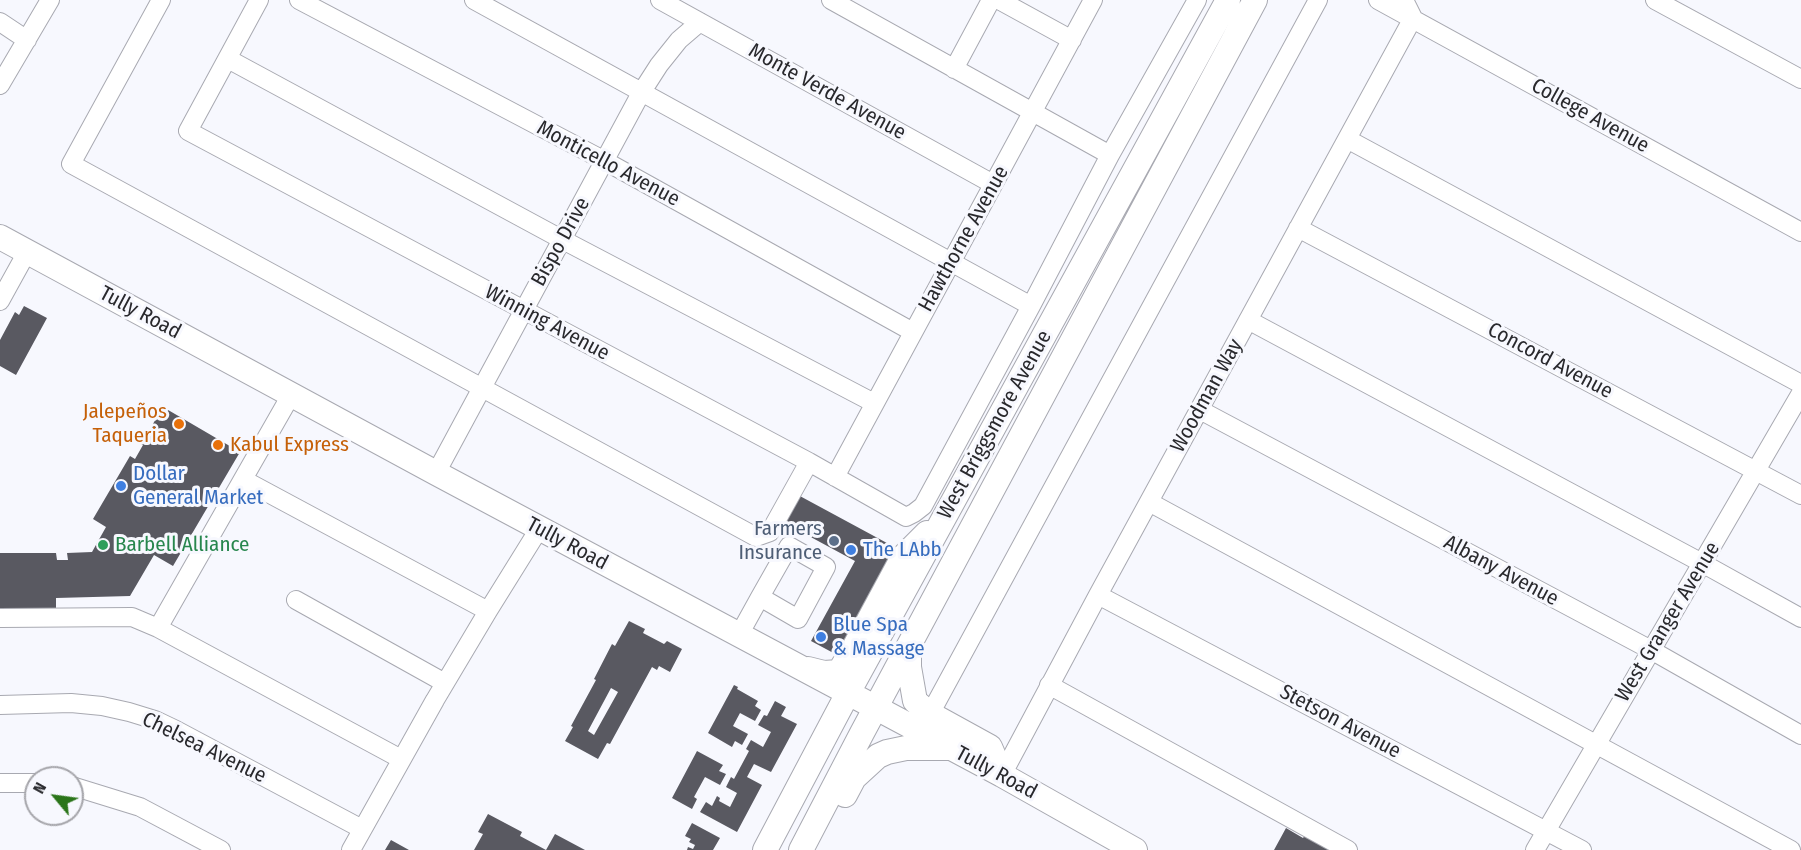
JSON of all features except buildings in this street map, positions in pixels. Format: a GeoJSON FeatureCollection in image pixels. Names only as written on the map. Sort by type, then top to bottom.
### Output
{"type":"FeatureCollection","features":[{"type":"Feature","properties":{"kind":"main road","name":"West Briggsmore Avenue"},"geometry":{"type":"LineString","coordinates":[[765,850],[848,693],[1228,0]]}},
{"type":"Feature","properties":{"kind":"main road","name":"West Briggsmore Avenue"},"geometry":{"type":"LineString","coordinates":[[801,850],[1255,0]]}},
{"type":"Feature","properties":{"kind":"main road"},"geometry":{"type":"LineString","coordinates":[[1177,147],[1209,109],[1270,0]]}},
{"type":"Feature","properties":{"kind":"main road","name":"Tully Road"},"geometry":{"type":"LineString","coordinates":[[0,237],[539,529],[1002,775],[1122,847]]}},
{"type":"Feature","properties":{"kind":"main road"},"geometry":{"type":"LineString","coordinates":[[799,667],[824,673],[839,672],[903,557],[946,515]]}},
{"type":"Feature","properties":{"kind":"main road"},"geometry":{"type":"LineString","coordinates":[[909,646],[909,667],[915,701],[930,714],[990,747],[1002,775]]}},
{"type":"Feature","properties":{"kind":"main road"},"geometry":{"type":"LineString","coordinates":[[814,850],[854,778],[878,756],[906,748],[949,747]]}},
{"type":"Feature","properties":{"kind":"street"},"geometry":{"type":"LineString","coordinates":[[0,85],[50,0]]}},
{"type":"Feature","properties":{"kind":"street"},"geometry":{"type":"LineString","coordinates":[[161,0],[71,164],[756,537],[770,532],[809,462]]}},
{"type":"Feature","properties":{"kind":"street"},"geometry":{"type":"LineString","coordinates":[[259,0],[228,59],[563,240],[874,403]]}},
{"type":"Feature","properties":{"kind":"street","name":"Monticello Avenue"},"geometry":{"type":"LineString","coordinates":[[299,0],[605,161],[913,332]]}},
{"type":"Feature","properties":{"kind":"street"},"geometry":{"type":"LineString","coordinates":[[474,0],[1031,306],[1110,155],[1197,0]]}},
{"type":"Feature","properties":{"kind":"street","name":"Monte Verde Avenue"},"geometry":{"type":"LineString","coordinates":[[660,0],[993,184]]}},
{"type":"Feature","properties":{"kind":"street"},"geometry":{"type":"LineString","coordinates":[[831,0],[1110,155]]}},
{"type":"Feature","properties":{"kind":"street"},"geometry":{"type":"LineString","coordinates":[[954,69],[991,0]]}},
{"type":"Feature","properties":{"kind":"street"},"geometry":{"type":"LineString","coordinates":[[999,0],[1072,40]]}},
{"type":"Feature","properties":{"kind":"street","name":"Hawthorne Avenue"},"geometry":{"type":"LineString","coordinates":[[835,477],[1093,0]]}},
{"type":"Feature","properties":{"kind":"street"},"geometry":{"type":"LineString","coordinates":[[930,714],[1318,0]]}},
{"type":"Feature","properties":{"kind":"street","name":"College Avenue"},"geometry":{"type":"LineString","coordinates":[[1378,0],[1801,232]]}},
{"type":"Feature","properties":{"kind":"street"},"geometry":{"type":"LineString","coordinates":[[1404,0],[1413,18]]}},
{"type":"Feature","properties":{"kind":"street"},"geometry":{"type":"LineString","coordinates":[[1655,0],[1801,79]]}},
{"type":"Feature","properties":{"kind":"street","name":"Woodman Way"},"geometry":{"type":"LineString","coordinates":[[1002,775],[1413,18]]}},
{"type":"Feature","properties":{"kind":"street"},"geometry":{"type":"LineString","coordinates":[[0,22],[27,40]]}},
{"type":"Feature","properties":{"kind":"street","name":"Bispo Drive"},"geometry":{"type":"LineString","coordinates":[[436,473],[641,93],[679,40],[700,22]]}},
{"type":"Feature","properties":{"kind":"street","name":"Winning Avenue"},"geometry":{"type":"LineString","coordinates":[[228,59],[188,132],[809,462],[906,517],[923,506],[1031,306]]}},
{"type":"Feature","properties":{"kind":"street"},"geometry":{"type":"LineString","coordinates":[[1347,139],[1801,384]]}},
{"type":"Feature","properties":{"kind":"street","name":"Concord Avenue"},"geometry":{"type":"LineString","coordinates":[[1298,228],[1801,495]]}},
{"type":"Feature","properties":{"kind":"street"},"geometry":{"type":"LineString","coordinates":[[0,300],[27,252]]}},
{"type":"Feature","properties":{"kind":"street"},"geometry":{"type":"LineString","coordinates":[[1248,320],[1801,618]]}},
{"type":"Feature","properties":{"kind":"street","name":"West Granger Avenue"},"geometry":{"type":"LineString","coordinates":[[1534,850],[1801,393]]}},
{"type":"Feature","properties":{"kind":"street"},"geometry":{"type":"LineString","coordinates":[[158,628],[291,395]]}},
{"type":"Feature","properties":{"kind":"street","name":"Albany Avenue"},"geometry":{"type":"LineString","coordinates":[[1200,410],[1651,650],[1801,735]]}},
{"type":"Feature","properties":{"kind":"street"},"geometry":{"type":"LineString","coordinates":[[244,480],[488,611]]}},
{"type":"Feature","properties":{"kind":"street"},"geometry":{"type":"LineString","coordinates":[[1149,502],[1791,850]]}},
{"type":"Feature","properties":{"kind":"street"},"geometry":{"type":"LineString","coordinates":[[351,850],[445,683],[539,529]]}},
{"type":"Feature","properties":{"kind":"street","name":"Stetson Avenue"},"geometry":{"type":"LineString","coordinates":[[1098,595],[1582,850]]}},
{"type":"Feature","properties":{"kind":"street"},"geometry":{"type":"LineString","coordinates":[[739,635],[760,597]]}},
{"type":"Feature","properties":{"kind":"street"},"geometry":{"type":"LineString","coordinates":[[296,600],[445,683]]}},
{"type":"Feature","properties":{"kind":"street"},"geometry":{"type":"LineString","coordinates":[[0,618],[132,617],[158,628],[401,759]]}},
{"type":"Feature","properties":{"kind":"street"},"geometry":{"type":"LineString","coordinates":[[1049,685],[1348,850]]}},
{"type":"Feature","properties":{"kind":"street","name":"Chelsea Avenue"},"geometry":{"type":"LineString","coordinates":[[0,705],[70,703],[102,706],[155,720],[362,829]]}},
{"type":"Feature","properties":{"kind":"street"},"geometry":{"type":"LineString","coordinates":[[0,783],[24,783]]}},
{"type":"Feature","properties":{"kind":"street"},"geometry":{"type":"LineString","coordinates":[[84,790],[140,807],[221,850]]}},
{"type":"Feature","properties":{"kind":"place","name":"Jalepeños Taqueria"},"geometry":{"type":"Point","coordinates":[179,424]}},
{"type":"Feature","properties":{"kind":"place","name":"Kabul Express"},"geometry":{"type":"Point","coordinates":[218,445]}},
{"type":"Feature","properties":{"kind":"place","name":"Dollar General Market"},"geometry":{"type":"Point","coordinates":[121,486]}},
{"type":"Feature","properties":{"kind":"place","name":"Farmers Insurance"},"geometry":{"type":"Point","coordinates":[834,541]}},
{"type":"Feature","properties":{"kind":"place","name":"Barbell Alliance"},"geometry":{"type":"Point","coordinates":[103,545]}},
{"type":"Feature","properties":{"kind":"place","name":"The LAbb"},"geometry":{"type":"Point","coordinates":[851,550]}},
{"type":"Feature","properties":{"kind":"place","name":"Blue Spa & Massage"},"geometry":{"type":"Point","coordinates":[821,637]}}]}
